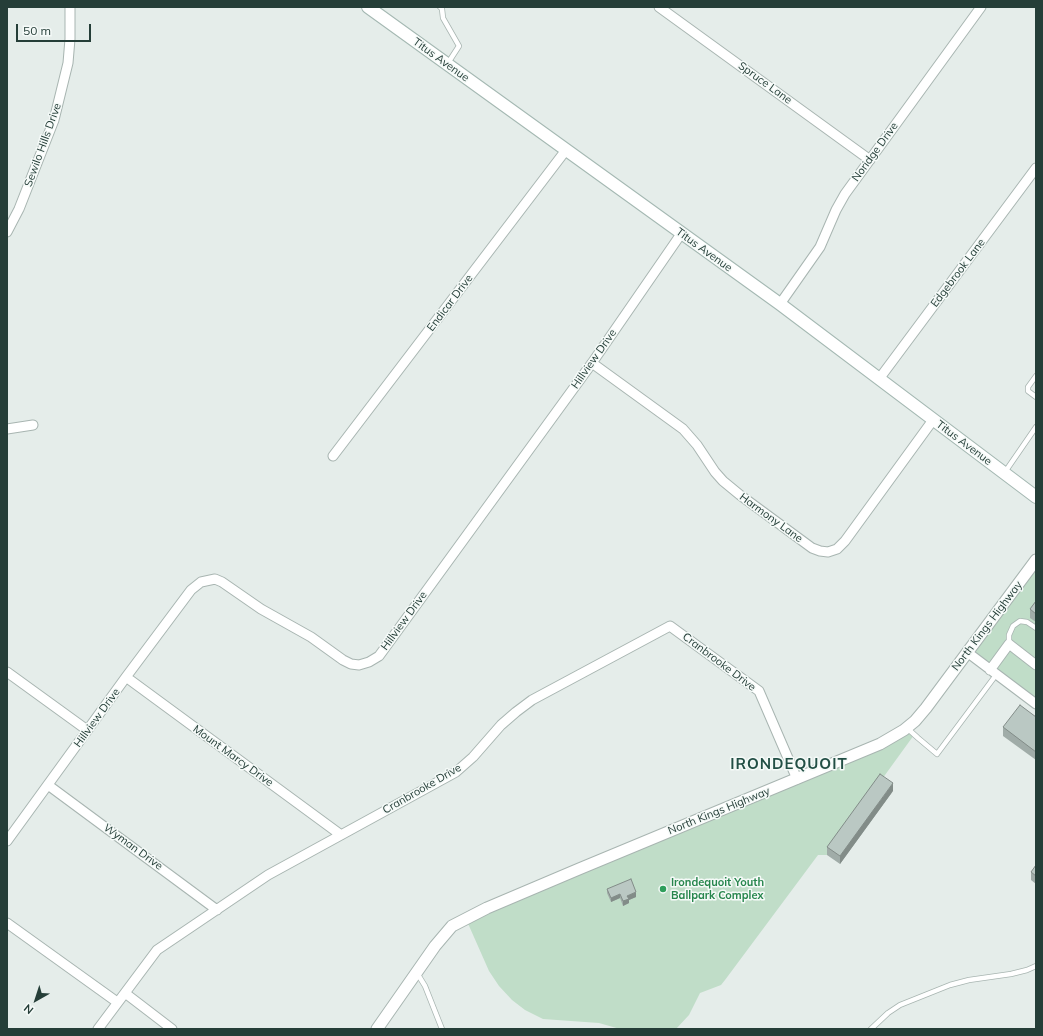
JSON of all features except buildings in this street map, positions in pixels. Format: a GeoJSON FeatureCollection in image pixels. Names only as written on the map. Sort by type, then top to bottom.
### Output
{"type":"FeatureCollection","features":[{"type":"Feature","properties":{"kind":"main road","name":"Titus Avenue"},"geometry":{"type":"LineString","coordinates":[[369,7],[681,234],[780,304],[1036,497]]}},
{"type":"Feature","properties":{"kind":"street","name":"Sewilo Hills Drive"},"geometry":{"type":"LineString","coordinates":[[7,232],[22,201],[54,120],[68,63],[70,7]]}},
{"type":"Feature","properties":{"kind":"street","name":"Spruce Lane"},"geometry":{"type":"LineString","coordinates":[[659,7],[870,160]]}},
{"type":"Feature","properties":{"kind":"street","name":"Noridge Drive"},"geometry":{"type":"LineString","coordinates":[[780,304],[820,247],[844,194],[982,7]]}},
{"type":"Feature","properties":{"kind":"street","name":"Endicar Drive"},"geometry":{"type":"LineString","coordinates":[[333,456],[566,150]]}},
{"type":"Feature","properties":{"kind":"street","name":"Edgebrook Lane"},"geometry":{"type":"LineString","coordinates":[[879,379],[1036,168]]}},
{"type":"Feature","properties":{"kind":"street","name":"Hillview Drive"},"geometry":{"type":"LineString","coordinates":[[7,841],[191,590],[201,582],[215,579],[222,582],[261,609],[310,637],[351,664],[359,665],[369,662],[378,656],[386,648],[592,363],[681,234]]}},
{"type":"Feature","properties":{"kind":"street","name":"Harmony Lane"},"geometry":{"type":"LineString","coordinates":[[592,363],[683,429],[697,445],[714,472],[723,481],[812,548],[820,551],[828,552],[837,549],[845,541],[933,420]]}},
{"type":"Feature","properties":{"kind":"street"},"geometry":{"type":"LineString","coordinates":[[7,429],[32,425]]}},
{"type":"Feature","properties":{"kind":"street","name":"North Kings Highway"},"geometry":{"type":"LineString","coordinates":[[376,1029],[435,946],[452,926],[487,908],[885,742],[907,728],[922,714],[1036,560]]}},
{"type":"Feature","properties":{"kind":"street","name":"Cranbrooke Drive"},"geometry":{"type":"LineString","coordinates":[[98,1029],[157,950],[268,875],[456,772],[473,757],[506,720],[532,700],[670,626],[759,691],[796,779]]}},
{"type":"Feature","properties":{"kind":"street"},"geometry":{"type":"LineString","coordinates":[[993,672],[1009,644],[1035,661]]}},
{"type":"Feature","properties":{"kind":"street"},"geometry":{"type":"LineString","coordinates":[[967,652],[1036,704]]}},
{"type":"Feature","properties":{"kind":"street"},"geometry":{"type":"LineString","coordinates":[[7,672],[87,730]]}},
{"type":"Feature","properties":{"kind":"street","name":"Mount Marcy Drive"},"geometry":{"type":"LineString","coordinates":[[126,677],[341,835]]}},
{"type":"Feature","properties":{"kind":"street","name":"Wyman Drive"},"geometry":{"type":"LineString","coordinates":[[48,785],[217,910]]}},
{"type":"Feature","properties":{"kind":"street"},"geometry":{"type":"LineString","coordinates":[[7,923],[118,1002]]}},
{"type":"Feature","properties":{"kind":"street"},"geometry":{"type":"LineString","coordinates":[[125,993],[172,1029]]}},
{"type":"Feature","properties":{"kind":"lane"},"geometry":{"type":"LineString","coordinates":[[440,7],[443,18],[459,46],[447,64]]}},
{"type":"Feature","properties":{"kind":"lane"},"geometry":{"type":"LineString","coordinates":[[1036,376],[1028,387],[1028,392],[1036,397]]}},
{"type":"Feature","properties":{"kind":"lane"},"geometry":{"type":"LineString","coordinates":[[1004,473],[1036,427]]}},
{"type":"Feature","properties":{"kind":"lane"},"geometry":{"type":"LineString","coordinates":[[1009,644],[1009,634],[1013,626],[1020,621],[1027,622],[1036,628]]}},
{"type":"Feature","properties":{"kind":"lane"},"geometry":{"type":"LineString","coordinates":[[907,728],[938,754],[993,672]]}},
{"type":"Feature","properties":{"kind":"lane"},"geometry":{"type":"LineString","coordinates":[[871,1029],[888,1013],[900,1005],[950,985],[969,980],[1011,974],[1036,966]]}},
{"type":"Feature","properties":{"kind":"lane"},"geometry":{"type":"LineString","coordinates":[[416,972],[425,986],[442,1029]]}},
{"type":"Feature","properties":{"kind":"green space"},"geometry":{"type":"Polygon","coordinates":[[[1036,560],[1036,706],[966,654],[1036,560]]]}},
{"type":"Feature","properties":{"kind":"green space","name":"Irondequoit Youth Ballpark Complex"},"geometry":{"type":"Polygon","coordinates":[[[904,730],[914,735],[827,855],[818,855],[721,985],[700,993],[689,1015],[676,1029],[620,1029],[599,1023],[543,1019],[525,1010],[512,1000],[499,986],[489,971],[466,919],[904,730]]]}},
{"type":"Feature","properties":{"kind":"place","name":"Irondequoit Youth Ballpark Complex"},"geometry":{"type":"Point","coordinates":[663,889]}},
{"type":"Feature","properties":{"kind":"district","name":"IRONDEQUOIT"},"geometry":{"type":"Point","coordinates":[789,764]}}]}
